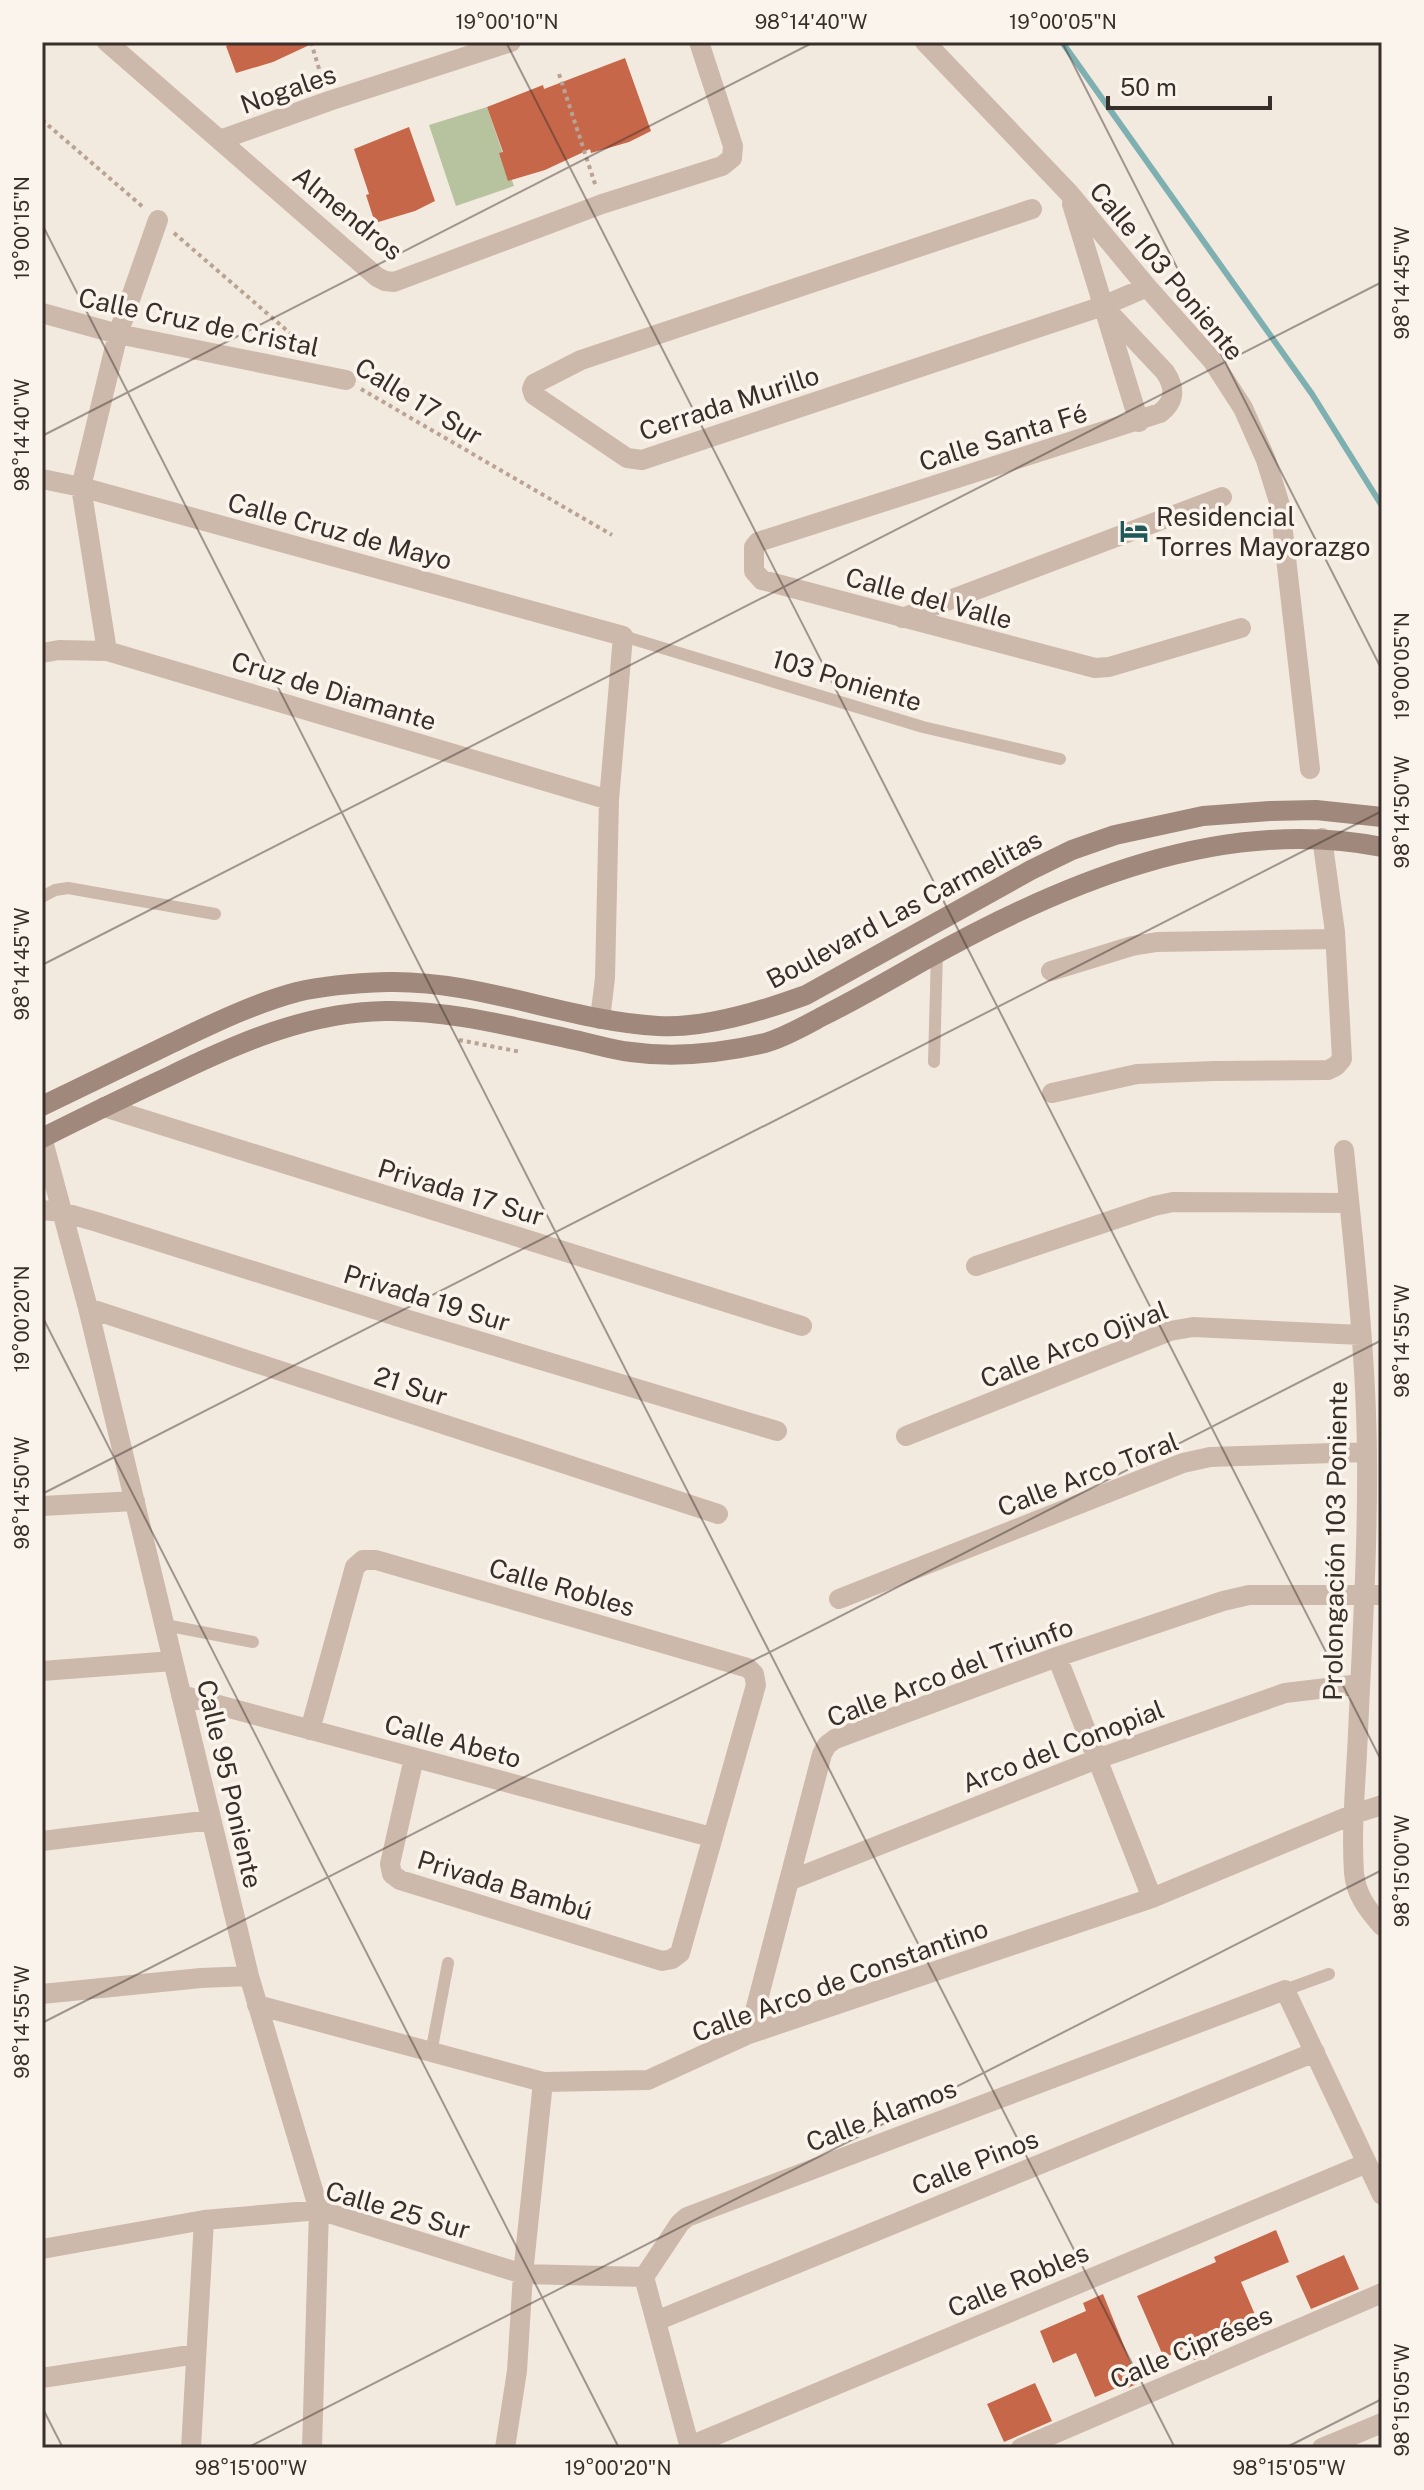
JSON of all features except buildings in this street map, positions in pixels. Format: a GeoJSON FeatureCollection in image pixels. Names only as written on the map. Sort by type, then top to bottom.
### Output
{"type":"FeatureCollection","features":[{"type":"Feature","properties":{"kind":"main road","name":"Boulevard Las Carmelitas"},"geometry":{"type":"LineString","coordinates":[[42,1106],[253,1006],[299,992],[339,985],[390,982],[452,987],[600,1019],[660,1027],[721,1021],[806,995],[1031,870],[1072,850],[1115,835],[1203,816],[1270,811],[1316,810],[1382,817]]}},
{"type":"Feature","properties":{"kind":"main road","name":"Boulevard Las Carmelitas"},"geometry":{"type":"LineString","coordinates":[[42,1138],[250,1039],[297,1023],[349,1014],[411,1012],[466,1017],[631,1052],[708,1053],[767,1042],[807,1025],[937,953],[1040,901],[1115,871],[1197,850],[1242,843],[1322,838],[1382,847]]}},
{"type":"Feature","properties":{"kind":"main road"},"geometry":{"type":"LineString","coordinates":[[660,1027],[663,1054]]}},
{"type":"Feature","properties":{"kind":"street","name":"Almendros"},"geometry":{"type":"LineString","coordinates":[[107,42],[385,281],[394,282],[602,204],[722,166],[732,158],[733,146],[699,42]]}},
{"type":"Feature","properties":{"kind":"street","name":"Nogales"},"geometry":{"type":"LineString","coordinates":[[220,140],[511,42]]}},
{"type":"Feature","properties":{"kind":"street","name":"Calle 103 Poniente"},"geometry":{"type":"LineString","coordinates":[[925,42],[1069,193],[1212,360],[1243,408],[1266,460],[1280,505],[1310,769]]}},
{"type":"Feature","properties":{"kind":"street"},"geometry":{"type":"LineString","coordinates":[[1069,193],[1139,422]]}},
{"type":"Feature","properties":{"kind":"street","name":"Cerrada Murillo"},"geometry":{"type":"LineString","coordinates":[[1032,209],[581,360],[534,384],[534,395],[627,458],[642,460],[1103,306],[1147,287]]}},
{"type":"Feature","properties":{"kind":"street"},"geometry":{"type":"LineString","coordinates":[[107,651],[81,487],[118,334],[158,220]]}},
{"type":"Feature","properties":{"kind":"street","name":"Calle Santa Fé"},"geometry":{"type":"LineString","coordinates":[[754,571],[754,547],[758,542],[1139,422],[1169,407],[1174,394],[1165,372],[1103,306]]}},
{"type":"Feature","properties":{"kind":"street","name":"Calle Cruz de Cristal"},"geometry":{"type":"LineString","coordinates":[[42,313],[118,334],[346,380]]}},
{"type":"Feature","properties":{"kind":"street","name":"Calle Cruz de Mayo"},"geometry":{"type":"LineString","coordinates":[[42,479],[81,487],[623,636]]}},
{"type":"Feature","properties":{"kind":"street"},"geometry":{"type":"LineString","coordinates":[[902,618],[1222,497]]}},
{"type":"Feature","properties":{"kind":"street","name":"Calle del Valle"},"geometry":{"type":"LineString","coordinates":[[754,571],[762,580],[1095,668],[1109,667],[1241,628]]}},
{"type":"Feature","properties":{"kind":"street"},"geometry":{"type":"LineString","coordinates":[[600,1019],[605,978],[609,800],[623,636]]}},
{"type":"Feature","properties":{"kind":"street","name":"Cruz de Diamante"},"geometry":{"type":"LineString","coordinates":[[42,653],[59,650],[107,651],[609,800]]}},
{"type":"Feature","properties":{"kind":"street"},"geometry":{"type":"LineString","coordinates":[[1052,1093],[1137,1074],[1328,1070],[1336,1066],[1342,1059],[1335,939],[1322,838]]}},
{"type":"Feature","properties":{"kind":"street"},"geometry":{"type":"LineString","coordinates":[[1051,971],[1132,946],[1157,942],[1335,939]]}},
{"type":"Feature","properties":{"kind":"street","name":"Privada 17 Sur"},"geometry":{"type":"LineString","coordinates":[[104,1107],[802,1326]]}},
{"type":"Feature","properties":{"kind":"street","name":"Calle 95 Poniente"},"geometry":{"type":"LineString","coordinates":[[42,1138],[52,1211],[88,1308],[249,1976],[319,2210],[312,2448]]}},
{"type":"Feature","properties":{"kind":"street","name":"Prolongación 103 Poniente"},"geometry":{"type":"LineString","coordinates":[[1344,1150],[1361,1335],[1373,1595],[1360,1684],[1354,1876],[1357,1891],[1369,1912],[1382,1926]]}},
{"type":"Feature","properties":{"kind":"street"},"geometry":{"type":"LineString","coordinates":[[976,1266],[1173,1202],[1349,1203]]}},
{"type":"Feature","properties":{"kind":"street","name":"Privada 19 Sur"},"geometry":{"type":"LineString","coordinates":[[52,1211],[777,1431]]}},
{"type":"Feature","properties":{"kind":"street","name":"21 Sur"},"geometry":{"type":"LineString","coordinates":[[88,1308],[718,1514]]}},
{"type":"Feature","properties":{"kind":"street","name":"Calle Arco Ojival"},"geometry":{"type":"LineString","coordinates":[[906,1436],[1170,1331],[1193,1327],[1361,1335]]}},
{"type":"Feature","properties":{"kind":"street","name":"Calle Arco Toral"},"geometry":{"type":"LineString","coordinates":[[839,1599],[1183,1463],[1210,1457],[1367,1452]]}},
{"type":"Feature","properties":{"kind":"street"},"geometry":{"type":"LineString","coordinates":[[42,1506],[135,1501]]}},
{"type":"Feature","properties":{"kind":"street","name":"Calle Robles"},"geometry":{"type":"LineString","coordinates":[[310,1730],[355,1567],[363,1560],[376,1560],[748,1668],[754,1674],[756,1685],[711,1837]]}},
{"type":"Feature","properties":{"kind":"street","name":"Calle Arco del Triunfo"},"geometry":{"type":"LineString","coordinates":[[749,2034],[822,1754],[835,1739],[1057,1657],[1223,1601],[1249,1595],[1373,1595]]}},
{"type":"Feature","properties":{"kind":"street"},"geometry":{"type":"LineString","coordinates":[[1057,1657],[1152,1898]]}},
{"type":"Feature","properties":{"kind":"street"},"geometry":{"type":"LineString","coordinates":[[42,1671],[173,1661]]}},
{"type":"Feature","properties":{"kind":"street","name":"Arco del Conopial"},"geometry":{"type":"LineString","coordinates":[[791,1880],[1097,1759],[1285,1693],[1360,1684]]}},
{"type":"Feature","properties":{"kind":"street","name":"Calle Abeto"},"geometry":{"type":"LineString","coordinates":[[181,1695],[711,1837]]}},
{"type":"Feature","properties":{"kind":"street","name":"Privada Bambú"},"geometry":{"type":"LineString","coordinates":[[414,1758],[390,1864],[392,1874],[400,1880],[662,1961],[680,1953],[711,1837]]}},
{"type":"Feature","properties":{"kind":"street","name":"Calle Arco de Constantino"},"geometry":{"type":"LineString","coordinates":[[257,2005],[543,2082],[648,2080],[749,2034],[1152,1898],[1382,1805]]}},
{"type":"Feature","properties":{"kind":"street"},"geometry":{"type":"LineString","coordinates":[[42,1841],[211,1820]]}},
{"type":"Feature","properties":{"kind":"street"},"geometry":{"type":"LineString","coordinates":[[42,1994],[249,1976]]}},
{"type":"Feature","properties":{"kind":"street"},"geometry":{"type":"LineString","coordinates":[[1285,1990],[1382,2195]]}},
{"type":"Feature","properties":{"kind":"street","name":"Calle Álamos"},"geometry":{"type":"LineString","coordinates":[[644,2277],[687,2217],[1285,1990]]}},
{"type":"Feature","properties":{"kind":"street","name":"Calle Pinos"},"geometry":{"type":"LineString","coordinates":[[656,2321],[1315,2052]]}},
{"type":"Feature","properties":{"kind":"street"},"geometry":{"type":"LineString","coordinates":[[505,2448],[517,2371],[523,2274],[543,2082]]}},
{"type":"Feature","properties":{"kind":"street","name":"Calle Robles"},"geometry":{"type":"LineString","coordinates":[[690,2447],[1367,2163]]}},
{"type":"Feature","properties":{"kind":"street","name":"Calle 25 Sur"},"geometry":{"type":"LineString","coordinates":[[42,2249],[204,2220],[319,2210],[523,2274],[644,2277]]}},
{"type":"Feature","properties":{"kind":"street"},"geometry":{"type":"LineString","coordinates":[[191,2448],[204,2220]]}},
{"type":"Feature","properties":{"kind":"street"},"geometry":{"type":"LineString","coordinates":[[644,2277],[690,2447]]}},
{"type":"Feature","properties":{"kind":"street","name":"Calle Cipréses"},"geometry":{"type":"LineString","coordinates":[[1021,2448],[1382,2293]]}},
{"type":"Feature","properties":{"kind":"street"},"geometry":{"type":"LineString","coordinates":[[42,2378],[196,2354]]}},
{"type":"Feature","properties":{"kind":"street"},"geometry":{"type":"LineString","coordinates":[[1322,2448],[1382,2423]]}},
{"type":"Feature","properties":{"kind":"lane","name":"103 Poniente"},"geometry":{"type":"LineString","coordinates":[[623,636],[923,727],[1060,759]]}},
{"type":"Feature","properties":{"kind":"lane"},"geometry":{"type":"LineString","coordinates":[[42,897],[68,888],[215,914]]}},
{"type":"Feature","properties":{"kind":"lane"},"geometry":{"type":"LineString","coordinates":[[934,1062],[937,953]]}},
{"type":"Feature","properties":{"kind":"lane"},"geometry":{"type":"LineString","coordinates":[[165,1625],[253,1642]]}},
{"type":"Feature","properties":{"kind":"lane"},"geometry":{"type":"LineString","coordinates":[[431,2053],[448,1963]]}},
{"type":"Feature","properties":{"kind":"lane","name":"Calle Álamos"},"geometry":{"type":"LineString","coordinates":[[1285,1990],[1329,1974]]}},
{"type":"Feature","properties":{"kind":"path"},"geometry":{"type":"LineString","coordinates":[[311,42],[329,101]]}},
{"type":"Feature","properties":{"kind":"path"},"geometry":{"type":"LineString","coordinates":[[559,74],[602,204]]}},
{"type":"Feature","properties":{"kind":"path","name":"Calle 17 Sur"},"geometry":{"type":"LineString","coordinates":[[42,120],[346,380],[612,535]]}},
{"type":"Feature","properties":{"kind":"green space"},"geometry":{"type":"Polygon","coordinates":[[[487,107],[514,186],[456,206],[429,125],[487,107]]]}},
{"type":"Feature","properties":{"kind":"waterway"},"geometry":{"type":"LineString","coordinates":[[1062,42],[1312,394],[1382,506]]}},
{"type":"Feature","properties":{"kind":"place","name":"Residencial Torres Mayorazgo"},"geometry":{"type":"Point","coordinates":[1134,531]}}]}
